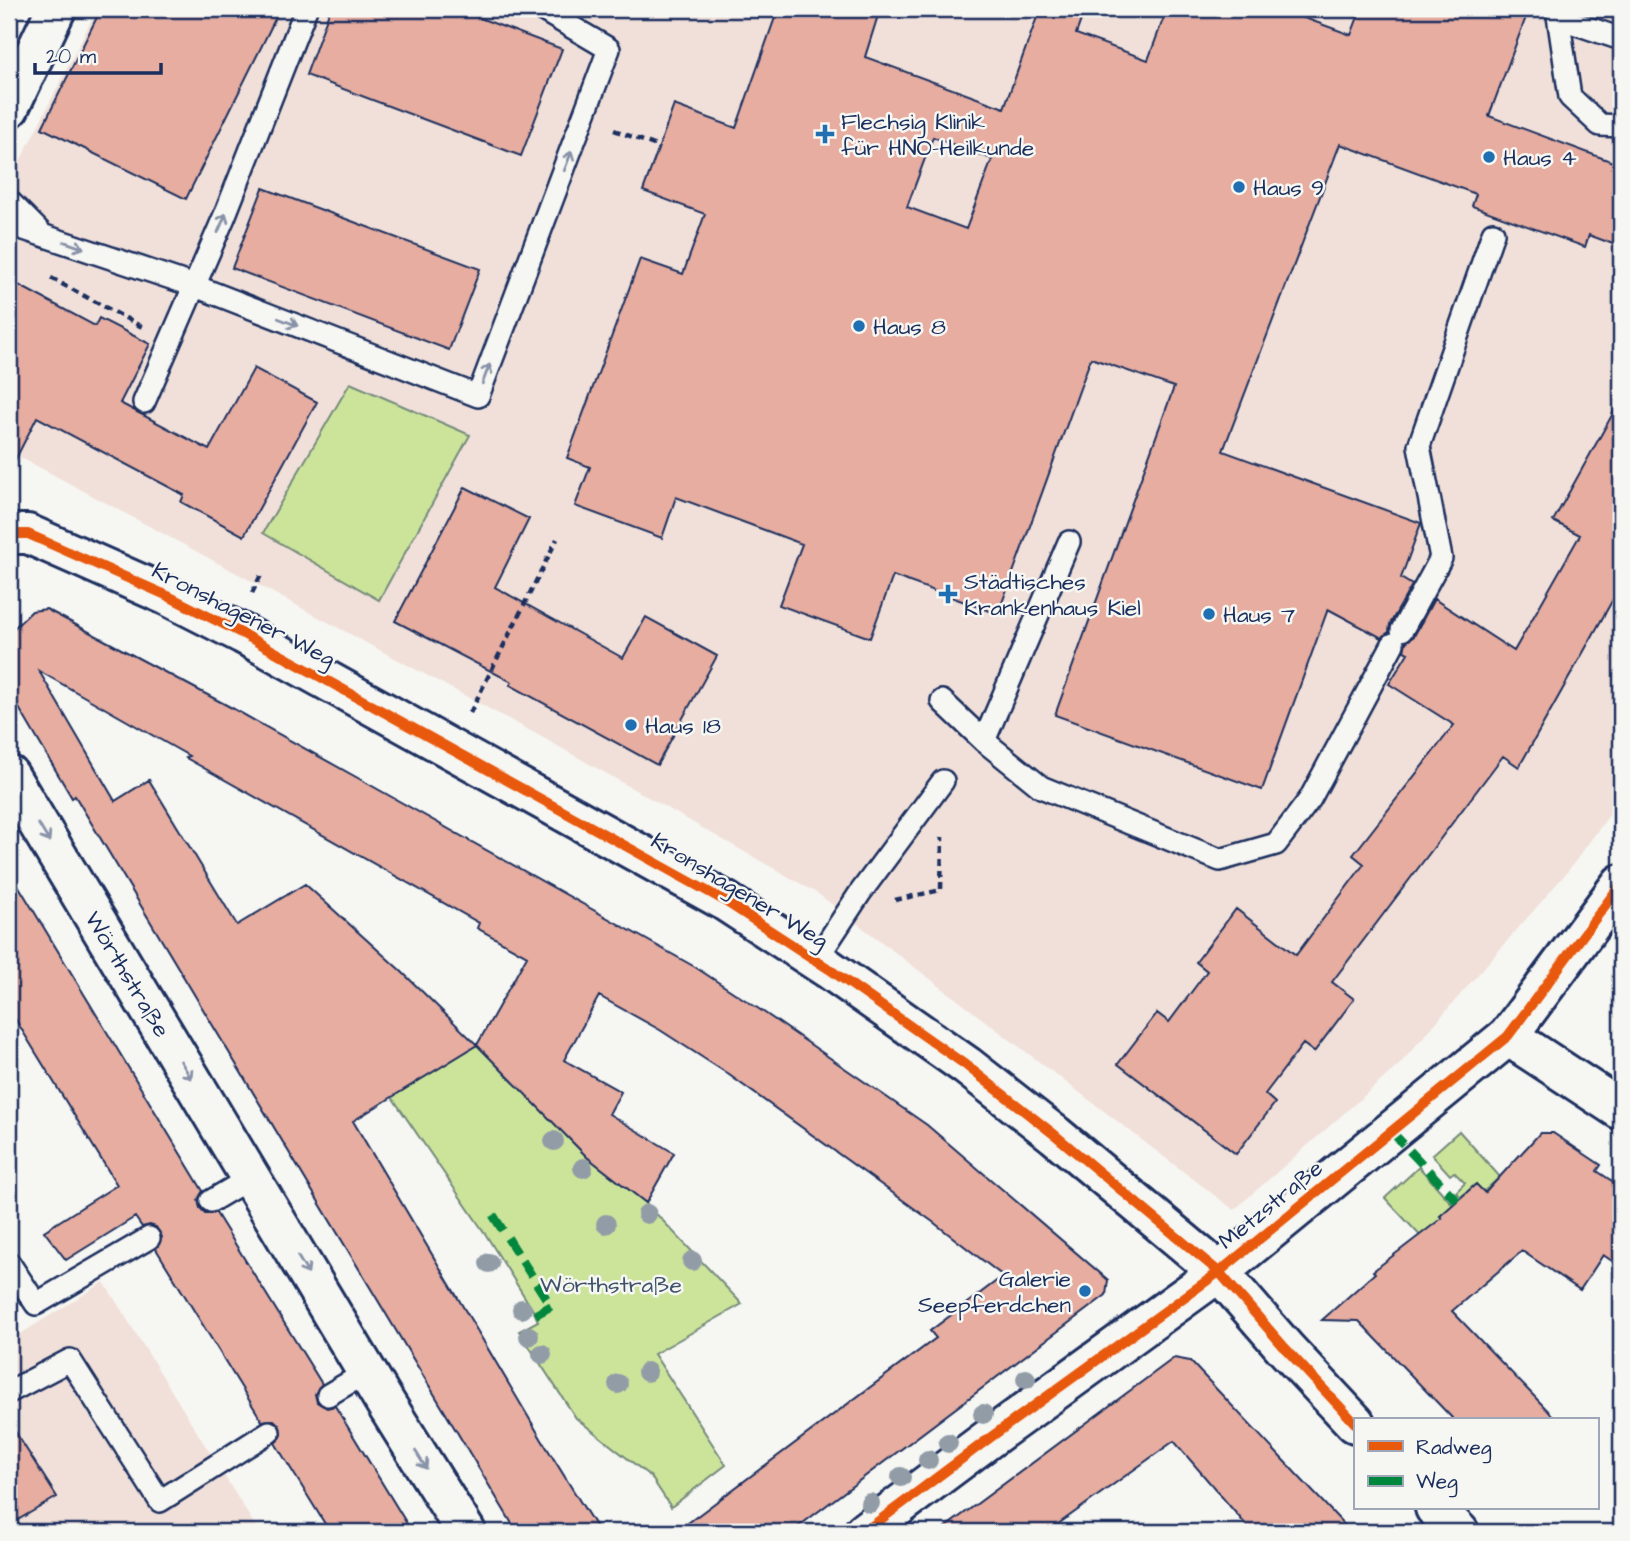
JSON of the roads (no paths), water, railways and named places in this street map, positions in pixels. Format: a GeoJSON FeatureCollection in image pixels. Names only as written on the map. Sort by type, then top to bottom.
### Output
{"type":"FeatureCollection","features":[{"type":"Feature","properties":{"kind":"street"},"geometry":{"type":"LineString","coordinates":[[9,108],[56,9]]}},
{"type":"Feature","properties":{"kind":"street","name":"Kronshagener Weg"},"geometry":{"type":"LineString","coordinates":[[15,526],[200,612],[453,748],[725,901],[816,960],[967,1066],[1055,1135],[1219,1272],[1354,1422]]}},
{"type":"Feature","properties":{"kind":"street","name":"Wörthstraße"},"geometry":{"type":"LineString","coordinates":[[9,775],[466,1532]]}},
{"type":"Feature","properties":{"kind":"street","name":"Metzstraße"},"geometry":{"type":"LineString","coordinates":[[869,1531],[991,1437],[1219,1272],[1508,1036],[1621,884]]}},
{"type":"Feature","properties":{"kind":"street"},"geometry":{"type":"LineString","coordinates":[[1508,1036],[1621,1110]]}},
{"type":"Feature","properties":{"kind":"street"},"geometry":{"type":"LineString","coordinates":[[1437,1510],[1459,1532]]}},
{"type":"Feature","properties":{"kind":"lane"},"geometry":{"type":"LineString","coordinates":[[144,402],[225,215],[306,9]]}},
{"type":"Feature","properties":{"kind":"lane"},"geometry":{"type":"LineString","coordinates":[[9,224],[195,286],[478,396],[609,49],[541,9]]}},
{"type":"Feature","properties":{"kind":"lane"},"geometry":{"type":"LineString","coordinates":[[1558,13],[1621,39]]}},
{"type":"Feature","properties":{"kind":"lane"},"geometry":{"type":"LineString","coordinates":[[1558,13],[1570,97],[1600,125],[1621,126]]}},
{"type":"Feature","properties":{"kind":"lane"},"geometry":{"type":"LineString","coordinates":[[9,201],[43,235]]}},
{"type":"Feature","properties":{"kind":"lane"},"geometry":{"type":"LineString","coordinates":[[942,701],[984,741],[1041,788],[1220,860],[1276,844],[1310,799],[1441,558],[1419,446],[1493,233]]}},
{"type":"Feature","properties":{"kind":"lane"},"geometry":{"type":"LineString","coordinates":[[984,741],[1069,542]]}},
{"type":"Feature","properties":{"kind":"lane"},"geometry":{"type":"LineString","coordinates":[[816,960],[943,780]]}},
{"type":"Feature","properties":{"kind":"lane"},"geometry":{"type":"LineString","coordinates":[[211,1201],[250,1178]]}},
{"type":"Feature","properties":{"kind":"lane"},"geometry":{"type":"LineString","coordinates":[[9,1263],[36,1304],[149,1238]]}},
{"type":"Feature","properties":{"kind":"lane"},"geometry":{"type":"LineString","coordinates":[[9,1392],[70,1360],[160,1501],[269,1432]]}},
{"type":"Feature","properties":{"kind":"lane"},"geometry":{"type":"LineString","coordinates":[[328,1395],[367,1372]]}},
{"type":"Feature","properties":{"kind":"place","name":"Flechsig Klinik für HNO-Heilkunde"},"geometry":{"type":"Point","coordinates":[825,134]}},
{"type":"Feature","properties":{"kind":"place","name":"Haus 4"},"geometry":{"type":"Point","coordinates":[1489,157]}},
{"type":"Feature","properties":{"kind":"place","name":"Haus 9"},"geometry":{"type":"Point","coordinates":[1239,187]}},
{"type":"Feature","properties":{"kind":"place","name":"Haus 8"},"geometry":{"type":"Point","coordinates":[859,326]}},
{"type":"Feature","properties":{"kind":"place","name":"Städtisches Krankenhaus Kiel"},"geometry":{"type":"Point","coordinates":[948,594]}},
{"type":"Feature","properties":{"kind":"place","name":"Haus 7"},"geometry":{"type":"Point","coordinates":[1209,614]}},
{"type":"Feature","properties":{"kind":"place","name":"Haus 18"},"geometry":{"type":"Point","coordinates":[631,725]}},
{"type":"Feature","properties":{"kind":"place","name":"Galerie Seepferdchen"},"geometry":{"type":"Point","coordinates":[1085,1291]}}]}
